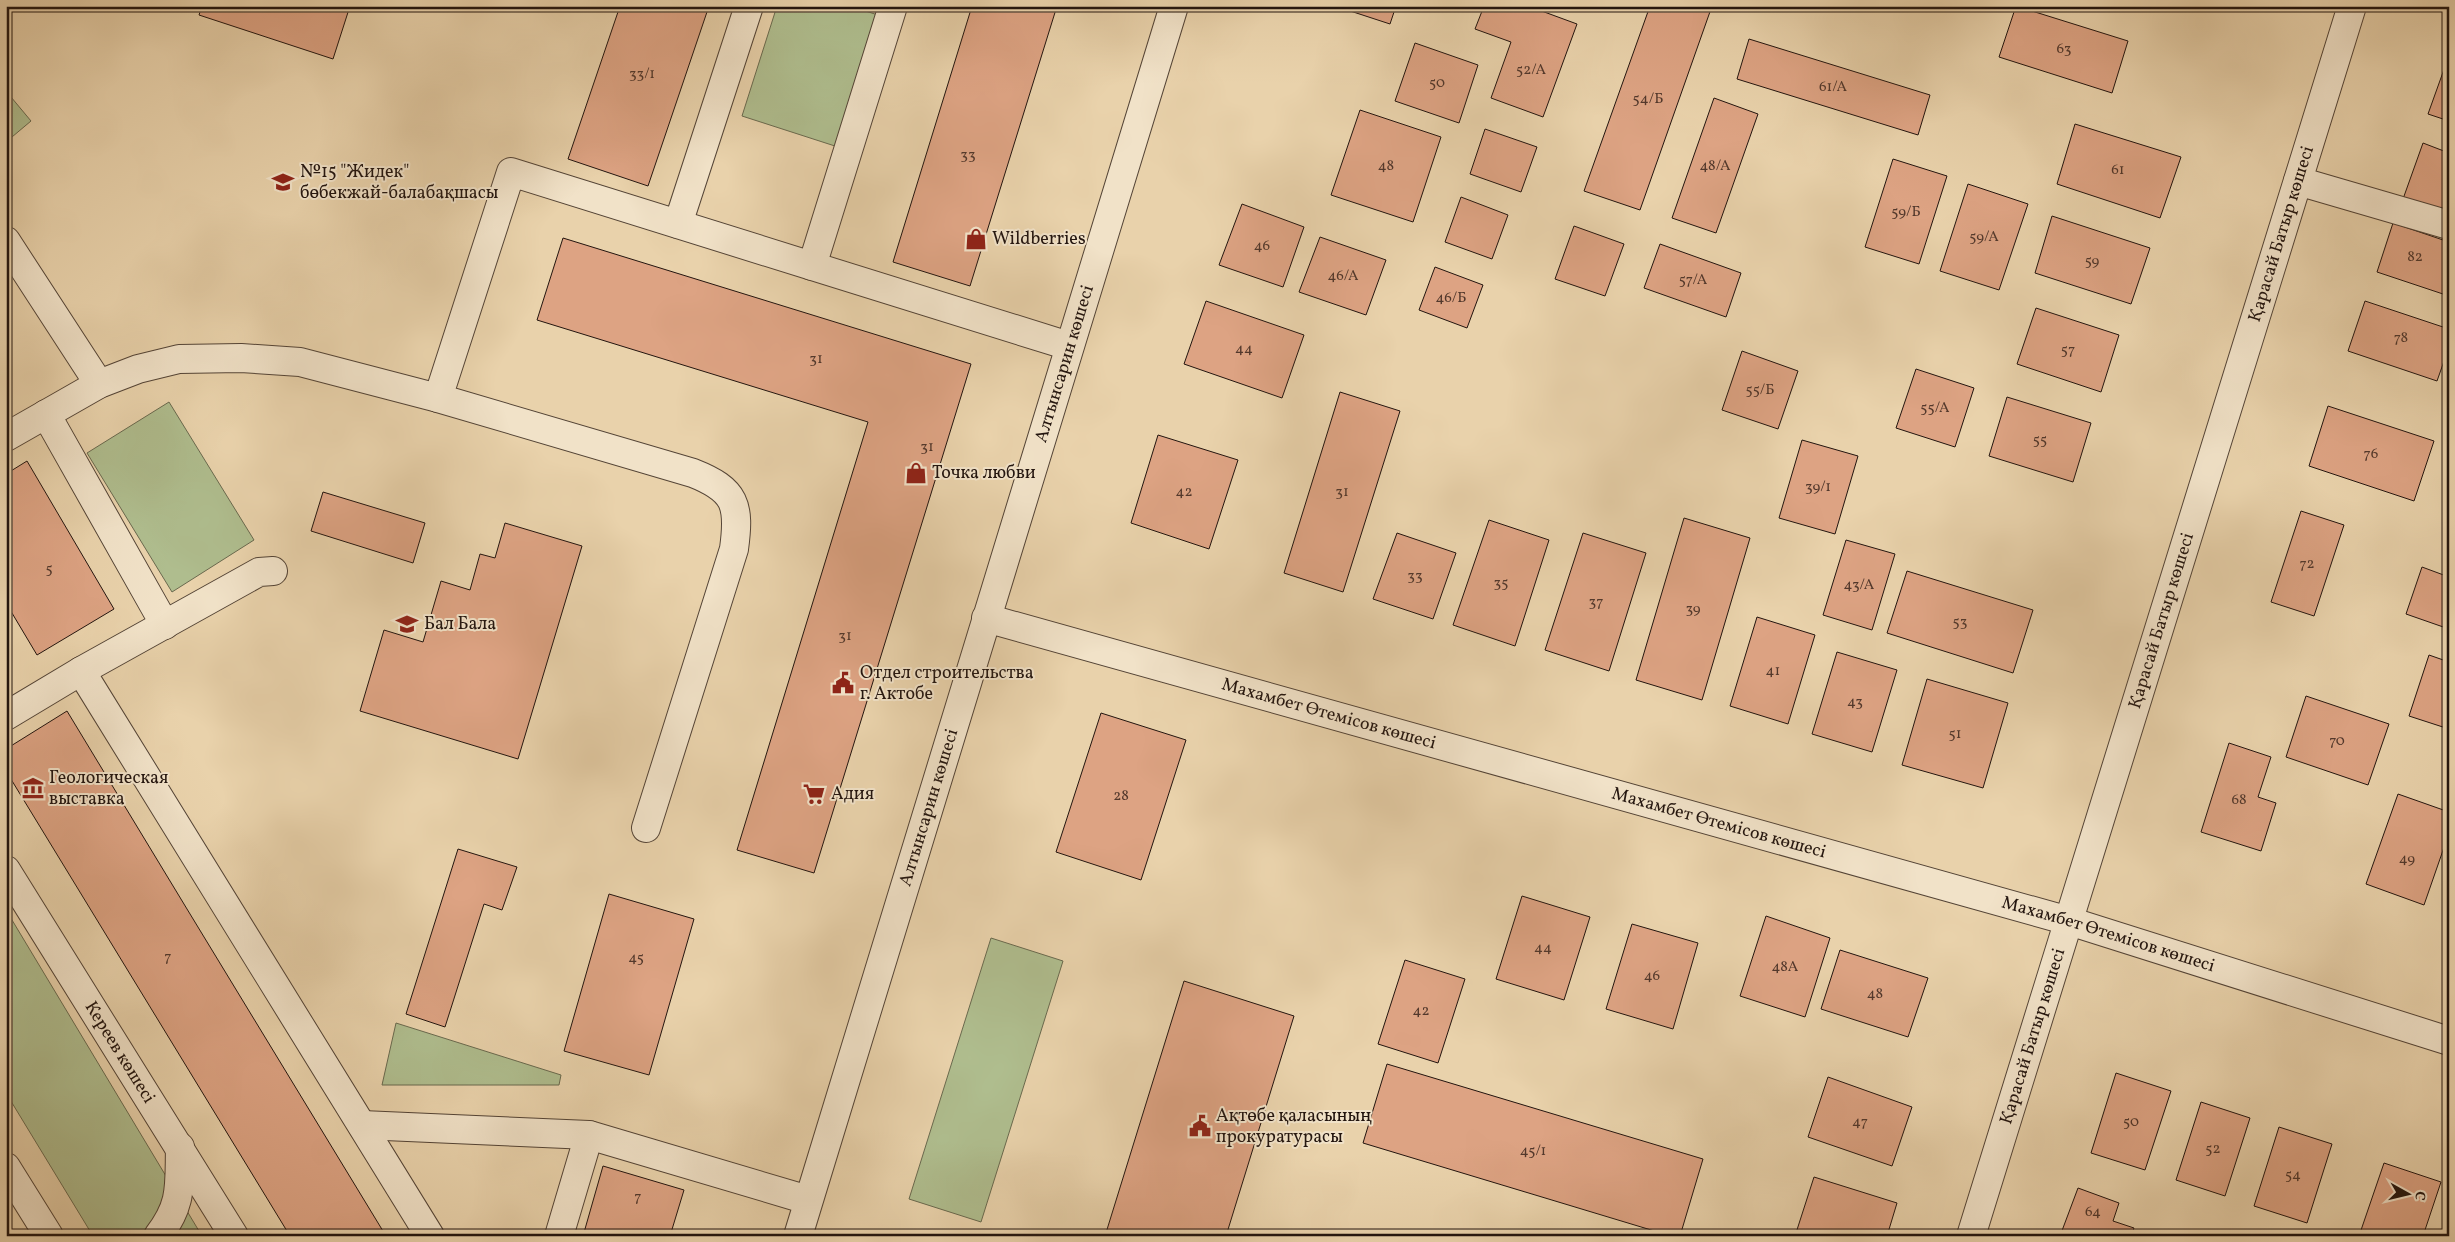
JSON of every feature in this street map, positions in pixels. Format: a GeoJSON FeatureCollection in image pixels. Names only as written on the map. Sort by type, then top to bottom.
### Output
{"type":"FeatureCollection","features":[{"type":"Feature","properties":{"kind":"street"},"geometry":{"type":"LineString","coordinates":[[678,224],[749,6]]}},
{"type":"Feature","properties":{"kind":"street"},"geometry":{"type":"LineString","coordinates":[[812,266],[893,6]]}},
{"type":"Feature","properties":{"kind":"street","name":"Алтынсарин көшесі"},"geometry":{"type":"LineString","coordinates":[[798,1236],[1174,6]]}},
{"type":"Feature","properties":{"kind":"street","name":"Қарасай Батыр көшесі"},"geometry":{"type":"LineString","coordinates":[[1971,1236],[2352,6]]}},
{"type":"Feature","properties":{"kind":"street"},"geometry":{"type":"LineString","coordinates":[[438,398],[511,172],[1069,346]]}},
{"type":"Feature","properties":{"kind":"street"},"geometry":{"type":"LineString","coordinates":[[2298,180],[2449,225]]}},
{"type":"Feature","properties":{"kind":"street"},"geometry":{"type":"LineString","coordinates":[[6,241],[99,384]]}},
{"type":"Feature","properties":{"kind":"street"},"geometry":{"type":"LineString","coordinates":[[6,437],[99,384],[138,369],[179,359],[241,358],[300,362],[438,398],[693,473],[716,482],[731,499],[738,523],[734,549],[646,828]]}},
{"type":"Feature","properties":{"kind":"street"},"geometry":{"type":"LineString","coordinates":[[46,414],[165,626]]}},
{"type":"Feature","properties":{"kind":"street"},"geometry":{"type":"LineString","coordinates":[[6,716],[81,671],[165,626],[259,572],[273,571]]}},
{"type":"Feature","properties":{"kind":"street","name":"Махамбет Өтемісов көшесі"},"geometry":{"type":"LineString","coordinates":[[986,618],[2069,921],[2449,1041]]}},
{"type":"Feature","properties":{"kind":"street"},"geometry":{"type":"LineString","coordinates":[[81,671],[430,1236]]}},
{"type":"Feature","properties":{"kind":"street","name":"Кереев көшесі"},"geometry":{"type":"LineString","coordinates":[[6,870],[234,1236]]}},
{"type":"Feature","properties":{"kind":"street"},"geometry":{"type":"LineString","coordinates":[[362,1125],[589,1135],[808,1200]]}},
{"type":"Feature","properties":{"kind":"street"},"geometry":{"type":"LineString","coordinates":[[559,1236],[589,1135]]}},
{"type":"Feature","properties":{"kind":"street"},"geometry":{"type":"LineString","coordinates":[[158,1236],[172,1218],[178,1196],[180,1147]]}},
{"type":"Feature","properties":{"kind":"street"},"geometry":{"type":"LineString","coordinates":[[6,1167],[49,1236]]}},
{"type":"Feature","properties":{"kind":"green space"},"geometry":{"type":"Polygon","coordinates":[[[777,6],[850,6],[881,16],[838,147],[742,116],[777,6]]]}},
{"type":"Feature","properties":{"kind":"green space"},"geometry":{"type":"Polygon","coordinates":[[[6,91],[31,121],[6,142],[6,91]]]}},
{"type":"Feature","properties":{"kind":"green space"},"geometry":{"type":"Polygon","coordinates":[[[169,402],[254,540],[172,592],[87,453],[169,402]]]}},
{"type":"Feature","properties":{"kind":"green space"},"geometry":{"type":"Polygon","coordinates":[[[6,910],[202,1236],[93,1236],[6,1093],[6,910]]]}},
{"type":"Feature","properties":{"kind":"green space"},"geometry":{"type":"Polygon","coordinates":[[[991,938],[1063,961],[981,1222],[909,1199],[991,938]]]}},
{"type":"Feature","properties":{"kind":"green space"},"geometry":{"type":"Polygon","coordinates":[[[396,1023],[561,1075],[559,1085],[382,1085],[396,1023]]]}},
{"type":"Feature","properties":{"kind":"building"},"geometry":{"type":"Polygon","coordinates":[[[202,6],[350,6],[333,59],[199,15],[202,6]]]}},
{"type":"Feature","properties":{"kind":"building"},"geometry":{"type":"Polygon","coordinates":[[[418,6],[435,6],[434,11],[418,6]]]}},
{"type":"Feature","properties":{"kind":"building"},"geometry":{"type":"Polygon","coordinates":[[[620,6],[709,6],[648,186],[568,159],[620,6]]]}},
{"type":"Feature","properties":{"kind":"building"},"geometry":{"type":"Polygon","coordinates":[[[972,6],[1057,6],[970,286],[893,262],[972,6]]]}},
{"type":"Feature","properties":{"kind":"building"},"geometry":{"type":"Polygon","coordinates":[[[1335,6],[1396,6],[1390,24],[1335,6]]]}},
{"type":"Feature","properties":{"kind":"building"},"geometry":{"type":"Polygon","coordinates":[[[1484,6],[1528,6],[1577,24],[1543,117],[1491,98],[1511,42],[1475,29],[1484,6]]]}},
{"type":"Feature","properties":{"kind":"building"},"geometry":{"type":"Polygon","coordinates":[[[1650,6],[1712,6],[1640,210],[1584,191],[1650,6]]]}},
{"type":"Feature","properties":{"kind":"building"},"geometry":{"type":"Polygon","coordinates":[[[2016,6],[2128,41],[2112,93],[1999,57],[2016,6]]]}},
{"type":"Feature","properties":{"kind":"building"},"geometry":{"type":"Polygon","coordinates":[[[1749,39],[1930,95],[1918,135],[1737,79],[1749,39]]]}},
{"type":"Feature","properties":{"kind":"building"},"geometry":{"type":"Polygon","coordinates":[[[1415,43],[1478,65],[1459,123],[1395,101],[1415,43]]]}},
{"type":"Feature","properties":{"kind":"building"},"geometry":{"type":"Polygon","coordinates":[[[2447,61],[2449,61],[2449,121],[2428,114],[2447,61]]]}},
{"type":"Feature","properties":{"kind":"building"},"geometry":{"type":"Polygon","coordinates":[[[1714,98],[1758,114],[1716,233],[1672,218],[1714,98]]]}},
{"type":"Feature","properties":{"kind":"building"},"geometry":{"type":"Polygon","coordinates":[[[1360,110],[1441,137],[1413,222],[1331,195],[1360,110]]]}},
{"type":"Feature","properties":{"kind":"building"},"geometry":{"type":"Polygon","coordinates":[[[2075,124],[2181,157],[2160,218],[2057,184],[2075,124]]]}},
{"type":"Feature","properties":{"kind":"building"},"geometry":{"type":"Polygon","coordinates":[[[1485,129],[1537,147],[1521,192],[1470,174],[1485,129]]]}},
{"type":"Feature","properties":{"kind":"building"},"geometry":{"type":"Polygon","coordinates":[[[2423,143],[2449,153],[2449,214],[2403,199],[2423,143]]]}},
{"type":"Feature","properties":{"kind":"building"},"geometry":{"type":"Polygon","coordinates":[[[1893,159],[1947,176],[1919,264],[1865,247],[1893,159]]]}},
{"type":"Feature","properties":{"kind":"building"},"geometry":{"type":"Polygon","coordinates":[[[1968,184],[2028,204],[1999,290],[1940,271],[1968,184]]]}},
{"type":"Feature","properties":{"kind":"building"},"geometry":{"type":"Polygon","coordinates":[[[1461,197],[1508,215],[1492,259],[1445,242],[1461,197]]]}},
{"type":"Feature","properties":{"kind":"building"},"geometry":{"type":"Polygon","coordinates":[[[1242,204],[1304,227],[1283,287],[1219,265],[1242,204]]]}},
{"type":"Feature","properties":{"kind":"building"},"geometry":{"type":"Polygon","coordinates":[[[2052,216],[2150,248],[2131,304],[2035,273],[2052,216]]]}},
{"type":"Feature","properties":{"kind":"building"},"geometry":{"type":"Polygon","coordinates":[[[2393,223],[2449,242],[2449,296],[2377,272],[2393,223]]]}},
{"type":"Feature","properties":{"kind":"building"},"geometry":{"type":"Polygon","coordinates":[[[1574,226],[1624,244],[1605,296],[1555,279],[1574,226]]]}},
{"type":"Feature","properties":{"kind":"building"},"geometry":{"type":"Polygon","coordinates":[[[1320,237],[1386,260],[1366,315],[1299,292],[1320,237]]]}},
{"type":"Feature","properties":{"kind":"building"},"geometry":{"type":"Polygon","coordinates":[[[563,238],[971,364],[814,873],[737,850],[868,422],[537,320],[563,238]]]}},
{"type":"Feature","properties":{"kind":"building"},"geometry":{"type":"Polygon","coordinates":[[[1660,244],[1741,273],[1726,317],[1644,288],[1660,244]]]}},
{"type":"Feature","properties":{"kind":"building"},"geometry":{"type":"Polygon","coordinates":[[[1435,267],[1483,285],[1467,328],[1419,310],[1435,267]]]}},
{"type":"Feature","properties":{"kind":"building"},"geometry":{"type":"Polygon","coordinates":[[[1206,301],[1304,335],[1282,398],[1184,364],[1206,301]]]}},
{"type":"Feature","properties":{"kind":"building"},"geometry":{"type":"Polygon","coordinates":[[[2365,301],[2449,329],[2449,347],[2437,381],[2348,351],[2365,301]]]}},
{"type":"Feature","properties":{"kind":"building"},"geometry":{"type":"Polygon","coordinates":[[[2036,308],[2119,335],[2101,392],[2017,364],[2036,308]]]}},
{"type":"Feature","properties":{"kind":"building"},"geometry":{"type":"Polygon","coordinates":[[[1742,351],[1798,371],[1778,429],[1722,410],[1742,351]]]}},
{"type":"Feature","properties":{"kind":"building"},"geometry":{"type":"Polygon","coordinates":[[[1916,369],[1974,388],[1955,447],[1896,428],[1916,369]]]}},
{"type":"Feature","properties":{"kind":"building"},"geometry":{"type":"Polygon","coordinates":[[[1340,392],[1400,411],[1343,592],[1284,573],[1340,392]]]}},
{"type":"Feature","properties":{"kind":"building"},"geometry":{"type":"Polygon","coordinates":[[[2007,397],[2091,423],[2073,482],[1989,456],[2007,397]]]}},
{"type":"Feature","properties":{"kind":"building"},"geometry":{"type":"Polygon","coordinates":[[[2328,406],[2434,441],[2414,501],[2309,466],[2328,406]]]}},
{"type":"Feature","properties":{"kind":"building"},"geometry":{"type":"Polygon","coordinates":[[[1158,435],[1238,460],[1209,549],[1131,523],[1158,435]]]}},
{"type":"Feature","properties":{"kind":"building"},"geometry":{"type":"Polygon","coordinates":[[[1802,440],[1858,456],[1835,534],[1779,518],[1802,440]]]}},
{"type":"Feature","properties":{"kind":"building"},"geometry":{"type":"Polygon","coordinates":[[[27,461],[114,609],[37,655],[6,603],[6,474],[27,461]]]}},
{"type":"Feature","properties":{"kind":"building"},"geometry":{"type":"Polygon","coordinates":[[[323,492],[425,523],[413,563],[311,531],[323,492]]]}},
{"type":"Feature","properties":{"kind":"building"},"geometry":{"type":"Polygon","coordinates":[[[2301,511],[2344,525],[2314,616],[2271,602],[2301,511]]]}},
{"type":"Feature","properties":{"kind":"building"},"geometry":{"type":"Polygon","coordinates":[[[1684,518],[1750,538],[1702,700],[1636,680],[1684,518]]]}},
{"type":"Feature","properties":{"kind":"building"},"geometry":{"type":"Polygon","coordinates":[[[1489,520],[1549,540],[1515,646],[1453,625],[1489,520]]]}},
{"type":"Feature","properties":{"kind":"building"},"geometry":{"type":"Polygon","coordinates":[[[505,523],[582,546],[518,759],[360,711],[384,630],[423,642],[441,581],[470,590],[480,554],[495,558],[505,523]]]}},
{"type":"Feature","properties":{"kind":"building"},"geometry":{"type":"Polygon","coordinates":[[[1397,533],[1456,553],[1433,619],[1373,599],[1397,533]]]}},
{"type":"Feature","properties":{"kind":"building"},"geometry":{"type":"Polygon","coordinates":[[[1583,533],[1646,553],[1609,671],[1545,650],[1583,533]]]}},
{"type":"Feature","properties":{"kind":"building"},"geometry":{"type":"Polygon","coordinates":[[[1846,540],[1895,554],[1872,630],[1823,615],[1846,540]]]}},
{"type":"Feature","properties":{"kind":"building"},"geometry":{"type":"Polygon","coordinates":[[[2422,567],[2449,577],[2449,629],[2406,614],[2422,567]]]}},
{"type":"Feature","properties":{"kind":"building"},"geometry":{"type":"Polygon","coordinates":[[[1907,571],[2033,610],[2013,673],[1887,633],[1907,571]]]}},
{"type":"Feature","properties":{"kind":"building"},"geometry":{"type":"Polygon","coordinates":[[[1757,617],[1815,635],[1788,724],[1730,706],[1757,617]]]}},
{"type":"Feature","properties":{"kind":"building"},"geometry":{"type":"Polygon","coordinates":[[[1837,652],[1897,670],[1872,752],[1812,734],[1837,652]]]}},
{"type":"Feature","properties":{"kind":"building"},"geometry":{"type":"Polygon","coordinates":[[[2429,655],[2449,662],[2449,729],[2409,716],[2429,655]]]}},
{"type":"Feature","properties":{"kind":"building"},"geometry":{"type":"Polygon","coordinates":[[[1927,679],[2008,703],[1983,788],[1902,765],[1927,679]]]}},
{"type":"Feature","properties":{"kind":"building"},"geometry":{"type":"Polygon","coordinates":[[[2306,696],[2389,724],[2368,785],[2286,757],[2306,696]]]}},
{"type":"Feature","properties":{"kind":"building"},"geometry":{"type":"Polygon","coordinates":[[[67,711],[386,1236],[290,1236],[6,771],[6,749],[67,711]]]}},
{"type":"Feature","properties":{"kind":"building"},"geometry":{"type":"Polygon","coordinates":[[[1101,713],[1186,740],[1141,880],[1056,852],[1101,713]]]}},
{"type":"Feature","properties":{"kind":"building"},"geometry":{"type":"Polygon","coordinates":[[[2229,743],[2271,757],[2258,797],[2276,803],[2261,851],[2201,832],[2229,743]]]}},
{"type":"Feature","properties":{"kind":"building"},"geometry":{"type":"Polygon","coordinates":[[[2398,794],[2449,812],[2449,833],[2424,905],[2366,884],[2398,794]]]}},
{"type":"Feature","properties":{"kind":"building"},"geometry":{"type":"Polygon","coordinates":[[[458,849],[517,867],[502,910],[484,904],[445,1027],[406,1014],[458,849]]]}},
{"type":"Feature","properties":{"kind":"building"},"geometry":{"type":"Polygon","coordinates":[[[609,894],[694,919],[649,1075],[564,1051],[609,894]]]}},
{"type":"Feature","properties":{"kind":"building"},"geometry":{"type":"Polygon","coordinates":[[[1522,896],[1590,917],[1564,1000],[1496,979],[1522,896]]]}},
{"type":"Feature","properties":{"kind":"building"},"geometry":{"type":"Polygon","coordinates":[[[1766,916],[1830,938],[1805,1017],[1740,996],[1766,916]]]}},
{"type":"Feature","properties":{"kind":"building"},"geometry":{"type":"Polygon","coordinates":[[[1632,924],[1698,943],[1673,1029],[1606,1009],[1632,924]]]}},
{"type":"Feature","properties":{"kind":"building"},"geometry":{"type":"Polygon","coordinates":[[[1840,950],[1928,978],[1908,1037],[1821,1009],[1840,950]]]}},
{"type":"Feature","properties":{"kind":"building"},"geometry":{"type":"Polygon","coordinates":[[[1405,960],[1465,979],[1438,1063],[1378,1044],[1405,960]]]}},
{"type":"Feature","properties":{"kind":"building","name":"Ақтөбе қаласының прокуратурасы"},"geometry":{"type":"Polygon","coordinates":[[[1184,981],[1294,1016],[1226,1236],[1105,1236],[1184,981]]]}},
{"type":"Feature","properties":{"kind":"building"},"geometry":{"type":"Polygon","coordinates":[[[1387,1064],[1703,1159],[1680,1236],[1671,1236],[1363,1143],[1387,1064]]]}},
{"type":"Feature","properties":{"kind":"building"},"geometry":{"type":"Polygon","coordinates":[[[2116,1073],[2171,1091],[2145,1170],[2091,1153],[2116,1073]]]}},
{"type":"Feature","properties":{"kind":"building"},"geometry":{"type":"Polygon","coordinates":[[[1828,1077],[1912,1107],[1892,1166],[1808,1137],[1828,1077]]]}},
{"type":"Feature","properties":{"kind":"building"},"geometry":{"type":"Polygon","coordinates":[[[2201,1102],[2250,1118],[2225,1196],[2176,1180],[2201,1102]]]}},
{"type":"Feature","properties":{"kind":"building"},"geometry":{"type":"Polygon","coordinates":[[[2279,1127],[2332,1144],[2307,1223],[2254,1206],[2279,1127]]]}},
{"type":"Feature","properties":{"kind":"building"},"geometry":{"type":"Polygon","coordinates":[[[2384,1163],[2441,1182],[2423,1236],[2359,1236],[2384,1163]]]}},
{"type":"Feature","properties":{"kind":"building"},"geometry":{"type":"Polygon","coordinates":[[[603,1166],[684,1190],[670,1236],[583,1236],[603,1166]]]}},
{"type":"Feature","properties":{"kind":"building"},"geometry":{"type":"Polygon","coordinates":[[[1814,1177],[1897,1203],[1887,1236],[1795,1236],[1814,1177]]]}},
{"type":"Feature","properties":{"kind":"building"},"geometry":{"type":"Polygon","coordinates":[[[2078,1188],[2119,1203],[2113,1221],[2134,1228],[2131,1236],[2060,1236],[2078,1188]]]}},
{"type":"Feature","properties":{"kind":"place","name":"№15 \"Жидек\" бөбекжай-балабақшасы"},"geometry":{"type":"Point","coordinates":[283,182]}},
{"type":"Feature","properties":{"kind":"place","name":"Wildberries"},"geometry":{"type":"Point","coordinates":[976,239]}},
{"type":"Feature","properties":{"kind":"place","name":"Точка любви"},"geometry":{"type":"Point","coordinates":[916,473]}},
{"type":"Feature","properties":{"kind":"place","name":"Бал Бала"},"geometry":{"type":"Point","coordinates":[407,624]}},
{"type":"Feature","properties":{"kind":"place","name":"Отдел строительства г. Актобе"},"geometry":{"type":"Point","coordinates":[843,683]}},
{"type":"Feature","properties":{"kind":"place","name":"Геологическая выставка"},"geometry":{"type":"Point","coordinates":[33,788]}},
{"type":"Feature","properties":{"kind":"place","name":"Адия"},"geometry":{"type":"Point","coordinates":[814,794]}},
{"type":"Feature","properties":{"kind":"place","name":"Ақтөбе қаласының прокуратурасы"},"geometry":{"type":"Point","coordinates":[1200,1126]}}]}
